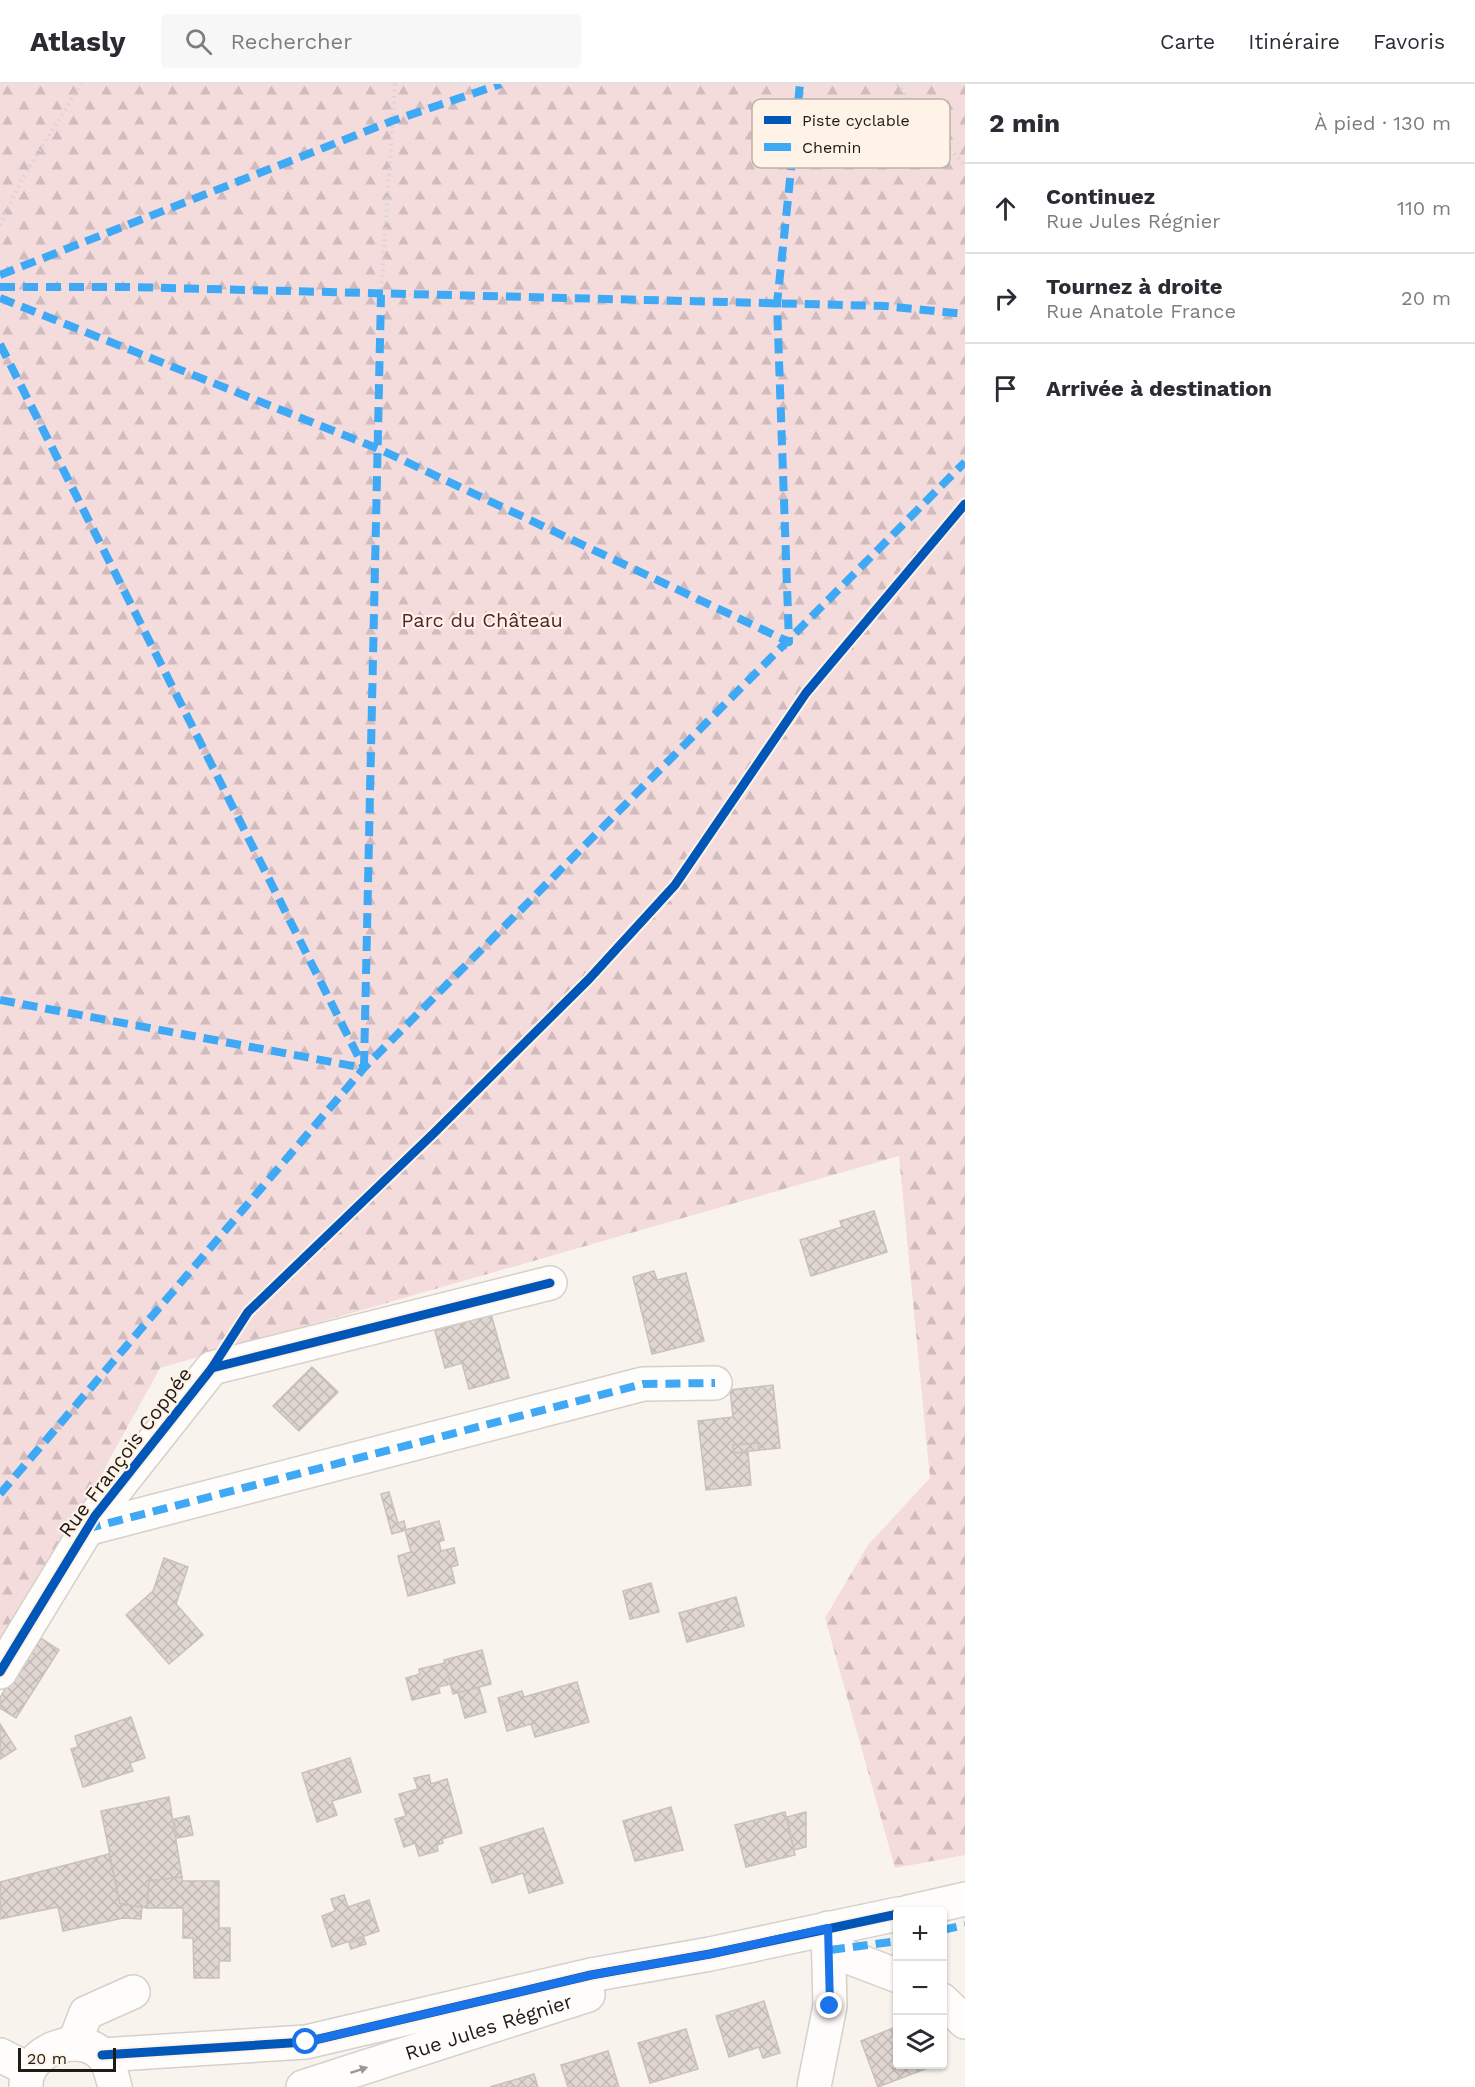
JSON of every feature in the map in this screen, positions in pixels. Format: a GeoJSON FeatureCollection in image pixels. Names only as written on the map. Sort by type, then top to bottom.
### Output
{"type":"FeatureCollection","features":[{"type":"Feature","properties":{"kind":"street","name":"Rue François Coppée"},"geometry":{"type":"LineString","coordinates":[[0,1672],[86,1529],[212,1368],[550,1283]]}},
{"type":"Feature","properties":{"kind":"street"},"geometry":{"type":"LineString","coordinates":[[86,1529],[643,1384],[715,1383]]}},
{"type":"Feature","properties":{"kind":"street"},"geometry":{"type":"LineString","coordinates":[[927,1907],[965,1899]]}},
{"type":"Feature","properties":{"kind":"street","name":"Rue Jules Régnier"},"geometry":{"type":"LineString","coordinates":[[28,2079],[38,2057],[54,2048],[88,2049],[306,2042],[591,1975],[710,1954],[829,1939],[893,1915]]}},
{"type":"Feature","properties":{"kind":"street"},"geometry":{"type":"LineString","coordinates":[[814,2087],[830,2006],[829,1939],[893,1974]]}},
{"type":"Feature","properties":{"kind":"street","name":"Rue Jules Régnier"},"geometry":{"type":"LineString","coordinates":[[303,2087],[710,1954]]}},
{"type":"Feature","properties":{"kind":"street"},"geometry":{"type":"LineString","coordinates":[[115,2087],[88,2049],[86,2013],[133,1992]]}},
{"type":"Feature","properties":{"kind":"street"},"geometry":{"type":"LineString","coordinates":[[947,2005],[965,2022]]}},
{"type":"Feature","properties":{"kind":"street"},"geometry":{"type":"LineString","coordinates":[[0,2055],[28,2079]]}},
{"type":"Feature","properties":{"kind":"path"},"geometry":{"type":"LineString","coordinates":[[0,225],[22,179],[81,84]]}},
{"type":"Feature","properties":{"kind":"path"},"geometry":{"type":"LineString","coordinates":[[381,295],[394,84]]}},
{"type":"Feature","properties":{"kind":"path"},"geometry":{"type":"LineString","coordinates":[[897,84],[909,99]]}},
{"type":"Feature","properties":{"kind":"path"},"geometry":{"type":"LineString","coordinates":[[950,148],[965,166]]}},
{"type":"Feature","properties":{"kind":"green space","name":"Parc du Château"},"geometry":{"type":"Polygon","coordinates":[[[0,84],[965,84],[965,1855],[895,1868],[825,1618],[868,1545],[930,1478],[899,1156],[160,1368],[0,1658],[0,84]]]}},
{"type":"Feature","properties":{"kind":"building"},"geometry":{"type":"Polygon","coordinates":[[[874,1211],[887,1252],[811,1276],[800,1240],[842,1227],[840,1221],[874,1211]]]}},
{"type":"Feature","properties":{"kind":"building"},"geometry":{"type":"Polygon","coordinates":[[[654,1271],[657,1280],[686,1273],[704,1341],[652,1354],[633,1277],[654,1271]]]}},
{"type":"Feature","properties":{"kind":"building"},"geometry":{"type":"Polygon","coordinates":[[[491,1314],[509,1378],[469,1389],[462,1363],[445,1368],[435,1331],[491,1314]]]}},
{"type":"Feature","properties":{"kind":"building"},"geometry":{"type":"Polygon","coordinates":[[[312,1367],[338,1392],[299,1431],[273,1406],[312,1367]]]}},
{"type":"Feature","properties":{"kind":"building"},"geometry":{"type":"Polygon","coordinates":[[[773,1385],[780,1448],[759,1450],[758,1443],[733,1445],[734,1453],[748,1452],[751,1485],[706,1490],[698,1421],[733,1417],[730,1390],[773,1385]]]}},
{"type":"Feature","properties":{"kind":"building"},"geometry":{"type":"Polygon","coordinates":[[[758,1443],[759,1450],[734,1453],[733,1445],[758,1443]]]}},
{"type":"Feature","properties":{"kind":"building"},"geometry":{"type":"Polygon","coordinates":[[[389,1492],[398,1523],[404,1521],[406,1530],[392,1534],[381,1494],[389,1492]]]}},
{"type":"Feature","properties":{"kind":"building"},"geometry":{"type":"Polygon","coordinates":[[[439,1521],[444,1540],[439,1542],[441,1551],[454,1548],[458,1565],[451,1567],[455,1583],[408,1596],[398,1556],[411,1552],[405,1530],[439,1521]]]}},
{"type":"Feature","properties":{"kind":"building"},"geometry":{"type":"Polygon","coordinates":[[[164,1558],[188,1567],[176,1604],[203,1635],[169,1664],[126,1615],[153,1591],[164,1558]]]}},
{"type":"Feature","properties":{"kind":"building"},"geometry":{"type":"Polygon","coordinates":[[[651,1583],[659,1612],[630,1619],[623,1591],[651,1583]]]}},
{"type":"Feature","properties":{"kind":"building"},"geometry":{"type":"Polygon","coordinates":[[[736,1597],[744,1626],[687,1642],[679,1613],[736,1597]]]}},
{"type":"Feature","properties":{"kind":"building"},"geometry":{"type":"Polygon","coordinates":[[[33,1633],[59,1650],[16,1718],[0,1708],[0,1698],[24,1656],[33,1633]]]}},
{"type":"Feature","properties":{"kind":"building"},"geometry":{"type":"Polygon","coordinates":[[[482,1650],[491,1684],[453,1694],[444,1660],[482,1650]]]}},
{"type":"Feature","properties":{"kind":"building"},"geometry":{"type":"Polygon","coordinates":[[[445,1663],[451,1684],[438,1687],[440,1693],[412,1700],[406,1678],[420,1674],[419,1669],[445,1663]]]}},
{"type":"Feature","properties":{"kind":"building"},"geometry":{"type":"Polygon","coordinates":[[[577,1682],[589,1722],[535,1737],[531,1724],[507,1731],[498,1698],[522,1691],[524,1697],[577,1682]]]}},
{"type":"Feature","properties":{"kind":"building"},"geometry":{"type":"Polygon","coordinates":[[[479,1687],[486,1712],[465,1718],[458,1693],[479,1687]]]}},
{"type":"Feature","properties":{"kind":"building"},"geometry":{"type":"Polygon","coordinates":[[[131,1717],[145,1758],[130,1763],[133,1771],[83,1787],[71,1749],[78,1747],[75,1736],[131,1717]]]}},
{"type":"Feature","properties":{"kind":"building"},"geometry":{"type":"Polygon","coordinates":[[[0,1724],[16,1749],[0,1759],[0,1724]]]}},
{"type":"Feature","properties":{"kind":"building"},"geometry":{"type":"Polygon","coordinates":[[[350,1758],[361,1792],[332,1801],[337,1815],[317,1822],[302,1773],[350,1758]]]}},
{"type":"Feature","properties":{"kind":"building"},"geometry":{"type":"Polygon","coordinates":[[[429,1775],[431,1784],[447,1779],[462,1833],[442,1839],[443,1843],[437,1845],[438,1851],[419,1856],[415,1843],[404,1847],[395,1819],[406,1816],[399,1794],[418,1789],[414,1778],[429,1775]]]}},
{"type":"Feature","properties":{"kind":"building"},"geometry":{"type":"Polygon","coordinates":[[[169,1797],[182,1877],[149,1881],[147,1908],[120,1904],[101,1811],[169,1797]]]}},
{"type":"Feature","properties":{"kind":"building"},"geometry":{"type":"Polygon","coordinates":[[[671,1807],[683,1850],[635,1861],[623,1821],[671,1807]]]}},
{"type":"Feature","properties":{"kind":"building"},"geometry":{"type":"Polygon","coordinates":[[[785,1812],[795,1855],[746,1867],[735,1825],[785,1812]]]}},
{"type":"Feature","properties":{"kind":"building"},"geometry":{"type":"Polygon","coordinates":[[[806,1812],[806,1847],[794,1850],[787,1817],[806,1812]]]}},
{"type":"Feature","properties":{"kind":"building"},"geometry":{"type":"Polygon","coordinates":[[[189,1816],[193,1835],[177,1838],[174,1819],[189,1816]]]}},
{"type":"Feature","properties":{"kind":"building"},"geometry":{"type":"Polygon","coordinates":[[[543,1828],[563,1883],[529,1893],[523,1873],[492,1883],[480,1848],[543,1828]]]}},
{"type":"Feature","properties":{"kind":"building"},"geometry":{"type":"Polygon","coordinates":[[[109,1854],[120,1904],[142,1907],[141,1919],[123,1918],[63,1931],[58,1907],[0,1919],[0,1882],[109,1854]]]}},
{"type":"Feature","properties":{"kind":"building"},"geometry":{"type":"Polygon","coordinates":[[[182,1877],[182,1881],[219,1881],[219,1928],[230,1928],[230,1961],[219,1961],[219,1978],[194,1978],[193,1938],[183,1938],[183,1908],[147,1908],[149,1881],[182,1877]]]}},
{"type":"Feature","properties":{"kind":"building"},"geometry":{"type":"Polygon","coordinates":[[[344,1895],[348,1907],[369,1900],[379,1931],[332,1947],[322,1916],[335,1911],[331,1899],[344,1895]]]}},
{"type":"Feature","properties":{"kind":"building"},"geometry":{"type":"Polygon","coordinates":[[[364,1938],[366,1944],[351,1949],[349,1943],[364,1938]]]}},
{"type":"Feature","properties":{"kind":"building"},"geometry":{"type":"Polygon","coordinates":[[[764,2001],[780,2053],[763,2058],[759,2047],[729,2057],[716,2016],[764,2001]]]}},
{"type":"Feature","properties":{"kind":"building"},"geometry":{"type":"Polygon","coordinates":[[[893,2028],[893,2069],[925,2069],[878,2087],[861,2041],[893,2028]]]}},
{"type":"Feature","properties":{"kind":"building"},"geometry":{"type":"Polygon","coordinates":[[[686,2029],[698,2069],[650,2083],[638,2043],[686,2029]]]}},
{"type":"Feature","properties":{"kind":"building"},"geometry":{"type":"Polygon","coordinates":[[[608,2051],[619,2087],[568,2087],[561,2065],[608,2051]]]}},
{"type":"Feature","properties":{"kind":"building"},"geometry":{"type":"Polygon","coordinates":[[[534,2074],[538,2087],[490,2087],[534,2074]]]}},
{"type":"Feature","properties":{"kind":"marked path"},"geometry":{"type":"LineString","coordinates":[[0,275],[392,121],[501,84]]}},
{"type":"Feature","properties":{"kind":"marked path"},"geometry":{"type":"LineString","coordinates":[[798,99],[800,84]]}},
{"type":"Feature","properties":{"kind":"marked path"},"geometry":{"type":"LineString","coordinates":[[0,298],[379,449],[789,642],[777,304],[791,168]]}},
{"type":"Feature","properties":{"kind":"marked path"},"geometry":{"type":"LineString","coordinates":[[0,287],[129,287],[885,306],[965,314]]}},
{"type":"Feature","properties":{"kind":"marked path"},"geometry":{"type":"LineString","coordinates":[[364,1066],[381,295]]}},
{"type":"Feature","properties":{"kind":"marked path"},"geometry":{"type":"LineString","coordinates":[[0,344],[364,1068]]}},
{"type":"Feature","properties":{"kind":"marked path"},"geometry":{"type":"LineString","coordinates":[[0,1494],[364,1068],[965,462]]}},
{"type":"Feature","properties":{"kind":"marked path"},"geometry":{"type":"LineString","coordinates":[[0,1000],[364,1068]]}},
{"type":"Feature","properties":{"kind":"marked path"},"geometry":{"type":"LineString","coordinates":[[86,1529],[643,1384],[715,1383]]}},
{"type":"Feature","properties":{"kind":"marked path"},"geometry":{"type":"LineString","coordinates":[[947,1929],[965,1925]]}},
{"type":"Feature","properties":{"kind":"marked path"},"geometry":{"type":"LineString","coordinates":[[830,1950],[893,1942]]}},
{"type":"Feature","properties":{"kind":"cycle path"},"geometry":{"type":"LineString","coordinates":[[212,1368],[248,1312],[434,1133],[589,979],[675,885],[806,693],[965,504]]}},
{"type":"Feature","properties":{"kind":"cycle path"},"geometry":{"type":"LineString","coordinates":[[0,1672],[95,1516],[212,1368],[550,1283]]}},
{"type":"Feature","properties":{"kind":"cycle path"},"geometry":{"type":"LineString","coordinates":[[102,2055],[306,2042],[591,1975],[710,1954],[893,1915]]}},
{"type":"Feature","properties":{"kind":"route"},"geometry":{"type":"LineString","coordinates":[[306,2042],[591,1975],[710,1954],[828,1928],[830,2006]]}}]}
